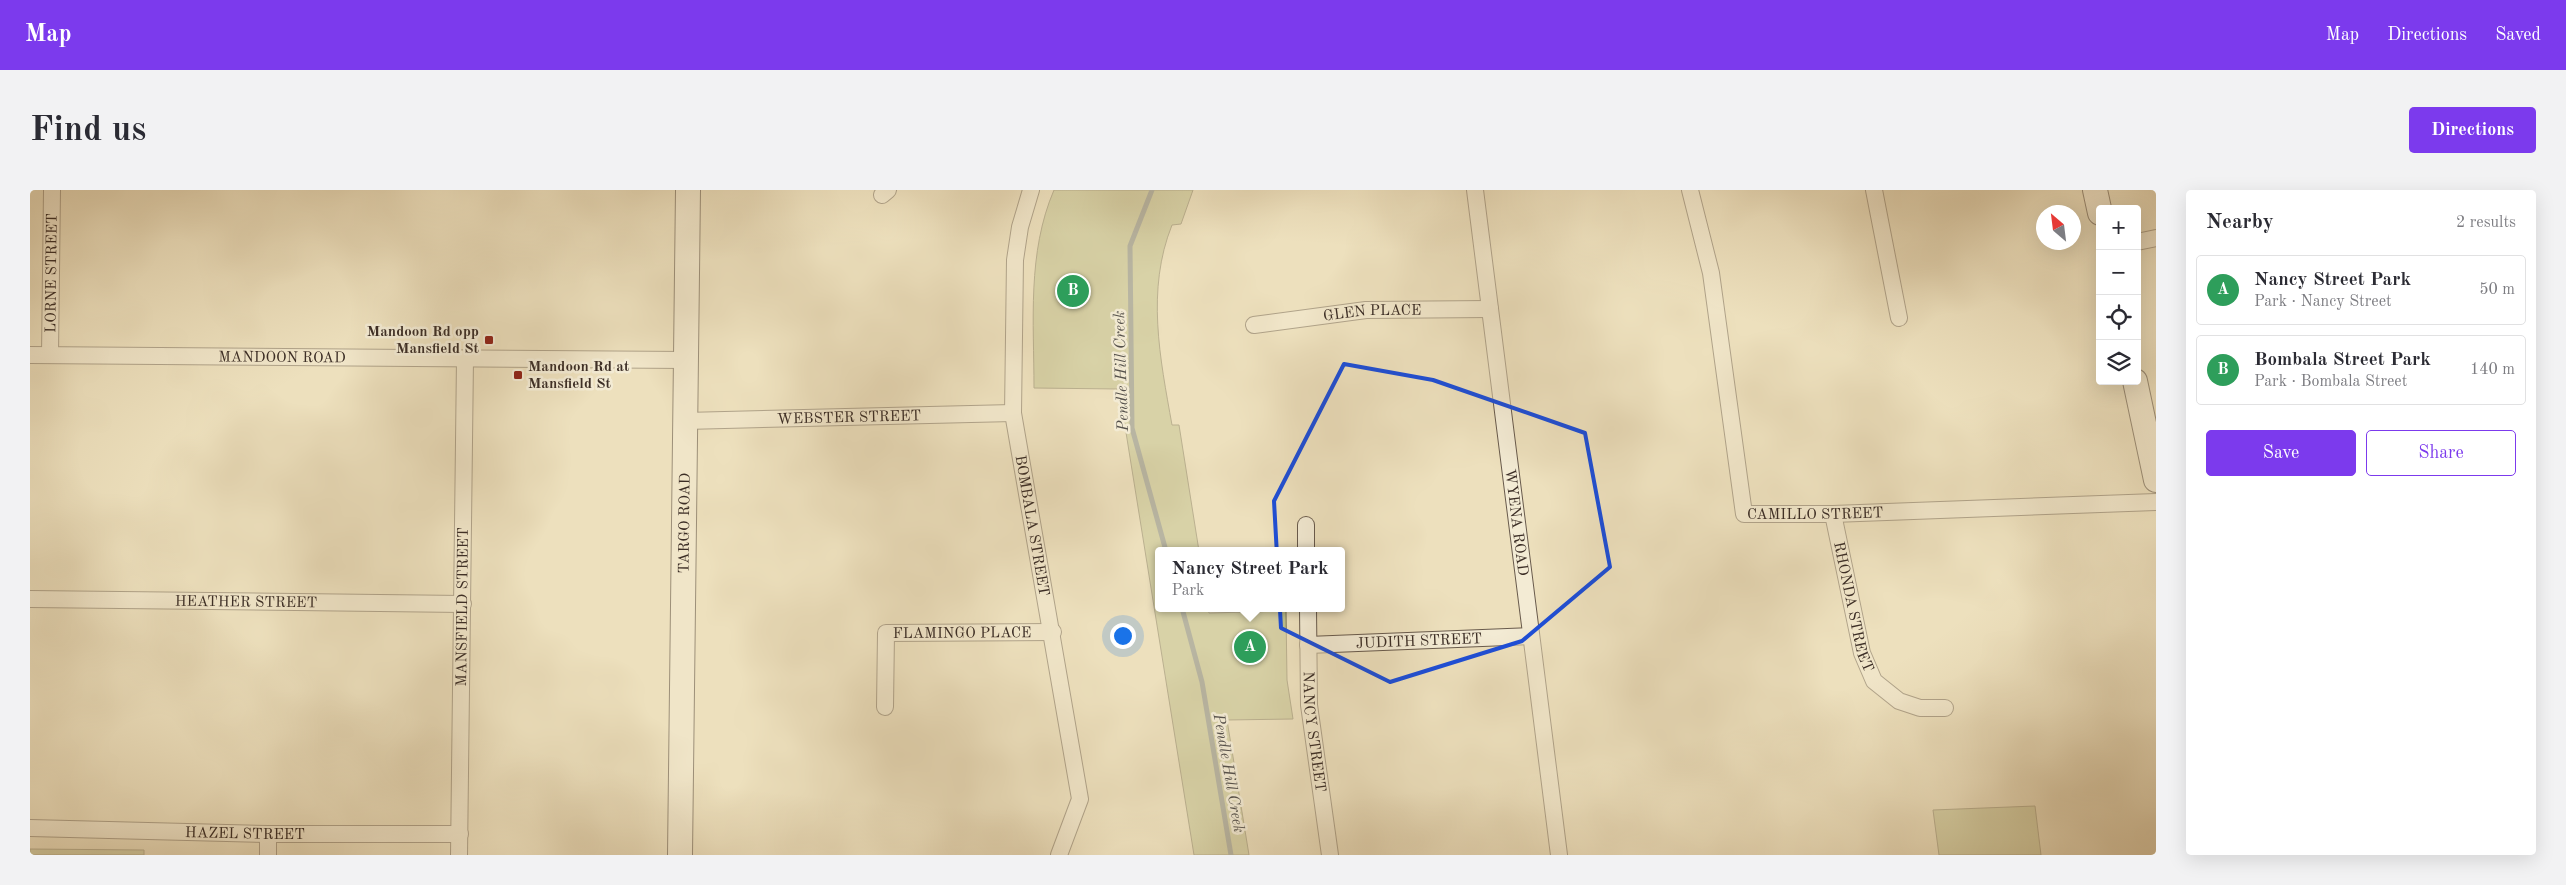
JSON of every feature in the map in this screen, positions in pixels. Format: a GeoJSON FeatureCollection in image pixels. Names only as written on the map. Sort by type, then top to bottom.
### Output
{"type":"FeatureCollection","features":[{"type":"Feature","properties":{"kind":"street","name":"LORNE STREET"},"geometry":{"type":"LineString","coordinates":[[50,355],[52,190]]}},
{"type":"Feature","properties":{"kind":"street","name":"TARGO ROAD"},"geometry":{"type":"LineString","coordinates":[[680,855],[688,190]]}},
{"type":"Feature","properties":{"kind":"street","name":"BOMBALA STREET"},"geometry":{"type":"LineString","coordinates":[[1031,190],[1020,227],[1015,260],[1013,413],[1053,632],[1080,799],[1059,855]]}},
{"type":"Feature","properties":{"kind":"street","name":"WYENA ROAD"},"geometry":{"type":"LineString","coordinates":[[1475,190],[1559,855]]}},
{"type":"Feature","properties":{"kind":"street","name":"CAMILLO STREET"},"geometry":{"type":"LineString","coordinates":[[1690,190],[1711,273],[1744,514],[1833,514],[2156,502]]}},
{"type":"Feature","properties":{"kind":"street"},"geometry":{"type":"LineString","coordinates":[[1874,190],[1898,318]]}},
{"type":"Feature","properties":{"kind":"street"},"geometry":{"type":"LineString","coordinates":[[2095,190],[2098,205]]}},
{"type":"Feature","properties":{"kind":"street"},"geometry":{"type":"LineString","coordinates":[[2141,241],[2156,238]]}},
{"type":"Feature","properties":{"kind":"street","name":"GLEN PLACE"},"geometry":{"type":"LineString","coordinates":[[1254,325],[1366,310],[1490,309]]}},
{"type":"Feature","properties":{"kind":"street","name":"MANDOON ROAD"},"geometry":{"type":"LineString","coordinates":[[30,355],[686,360]]}},
{"type":"Feature","properties":{"kind":"street","name":"MANSFIELD STREET"},"geometry":{"type":"LineString","coordinates":[[459,855],[465,359]]}},
{"type":"Feature","properties":{"kind":"street"},"geometry":{"type":"LineString","coordinates":[[2136,385],[2156,480]]}},
{"type":"Feature","properties":{"kind":"street","name":"WEBSTER STREET"},"geometry":{"type":"LineString","coordinates":[[685,421],[1013,413]]}},
{"type":"Feature","properties":{"kind":"street","name":"RHONDA STREET"},"geometry":{"type":"LineString","coordinates":[[1833,514],[1862,654],[1874,681],[1899,701],[1920,708],[1945,708]]}},
{"type":"Feature","properties":{"kind":"street"},"geometry":{"type":"LineString","coordinates":[[1306,525],[1306,547]]}},
{"type":"Feature","properties":{"kind":"street","name":"HEATHER STREET"},"geometry":{"type":"LineString","coordinates":[[30,599],[462,604]]}},
{"type":"Feature","properties":{"kind":"street","name":"NANCY STREET"},"geometry":{"type":"LineString","coordinates":[[1308,612],[1309,705],[1330,855]]}},
{"type":"Feature","properties":{"kind":"street","name":"FLAMINGO PLACE"},"geometry":{"type":"LineString","coordinates":[[886,707],[886,633],[1053,632]]}},
{"type":"Feature","properties":{"kind":"street","name":"JUDITH STREET"},"geometry":{"type":"LineString","coordinates":[[1308,645],[1531,636]]}},
{"type":"Feature","properties":{"kind":"street","name":"HAZEL STREET"},"geometry":{"type":"LineString","coordinates":[[30,828],[268,834],[460,834]]}},
{"type":"Feature","properties":{"kind":"street"},"geometry":{"type":"LineString","coordinates":[[268,834],[268,855]]}},
{"type":"Feature","properties":{"kind":"highlighted area"},"geometry":{"type":"Polygon","coordinates":[[[1344,364],[1433,380],[1585,433],[1610,567],[1522,641],[1390,682],[1281,628],[1274,501],[1344,364]]]}},
{"type":"Feature","properties":{"kind":"green space"},"geometry":{"type":"Polygon","coordinates":[[[1054,190],[1193,190],[1181,224],[1172,225],[1159,274],[1157,299],[1163,375],[1172,425],[1179,425],[1198,547],[1155,547],[1155,612],[1286,612],[1287,680],[1293,719],[1227,720],[1249,855],[1194,855],[1119,389],[1034,388],[1034,288],[1039,238],[1054,190]]]}},
{"type":"Feature","properties":{"kind":"green space"},"geometry":{"type":"Polygon","coordinates":[[[2035,806],[2041,855],[1939,855],[1933,810],[2035,806]]]}},
{"type":"Feature","properties":{"kind":"green space"},"geometry":{"type":"Polygon","coordinates":[[[30,849],[144,850],[144,855],[30,855],[30,849]]]}},
{"type":"Feature","properties":{"kind":"waterway","name":"Pendle Hill Creek"},"geometry":{"type":"LineString","coordinates":[[1152,190],[1130,246],[1132,428],[1165,547]]}},
{"type":"Feature","properties":{"kind":"waterway","name":"Pendle Hill Creek"},"geometry":{"type":"LineString","coordinates":[[1183,612],[1202,682],[1231,855]]}},
{"type":"Feature","properties":{"kind":"place","name":"Bombala Street Park"},"geometry":{"type":"Point","coordinates":[1073,291]}},
{"type":"Feature","properties":{"kind":"place","name":"Mandoon Rd opp Mansfield St"},"geometry":{"type":"Point","coordinates":[489,340]}},
{"type":"Feature","properties":{"kind":"place","name":"Mandoon Rd at Mansfield St"},"geometry":{"type":"Point","coordinates":[518,375]}},
{"type":"Feature","properties":{"kind":"place","name":"Nancy Street Park"},"geometry":{"type":"Point","coordinates":[1250,647]}}]}
